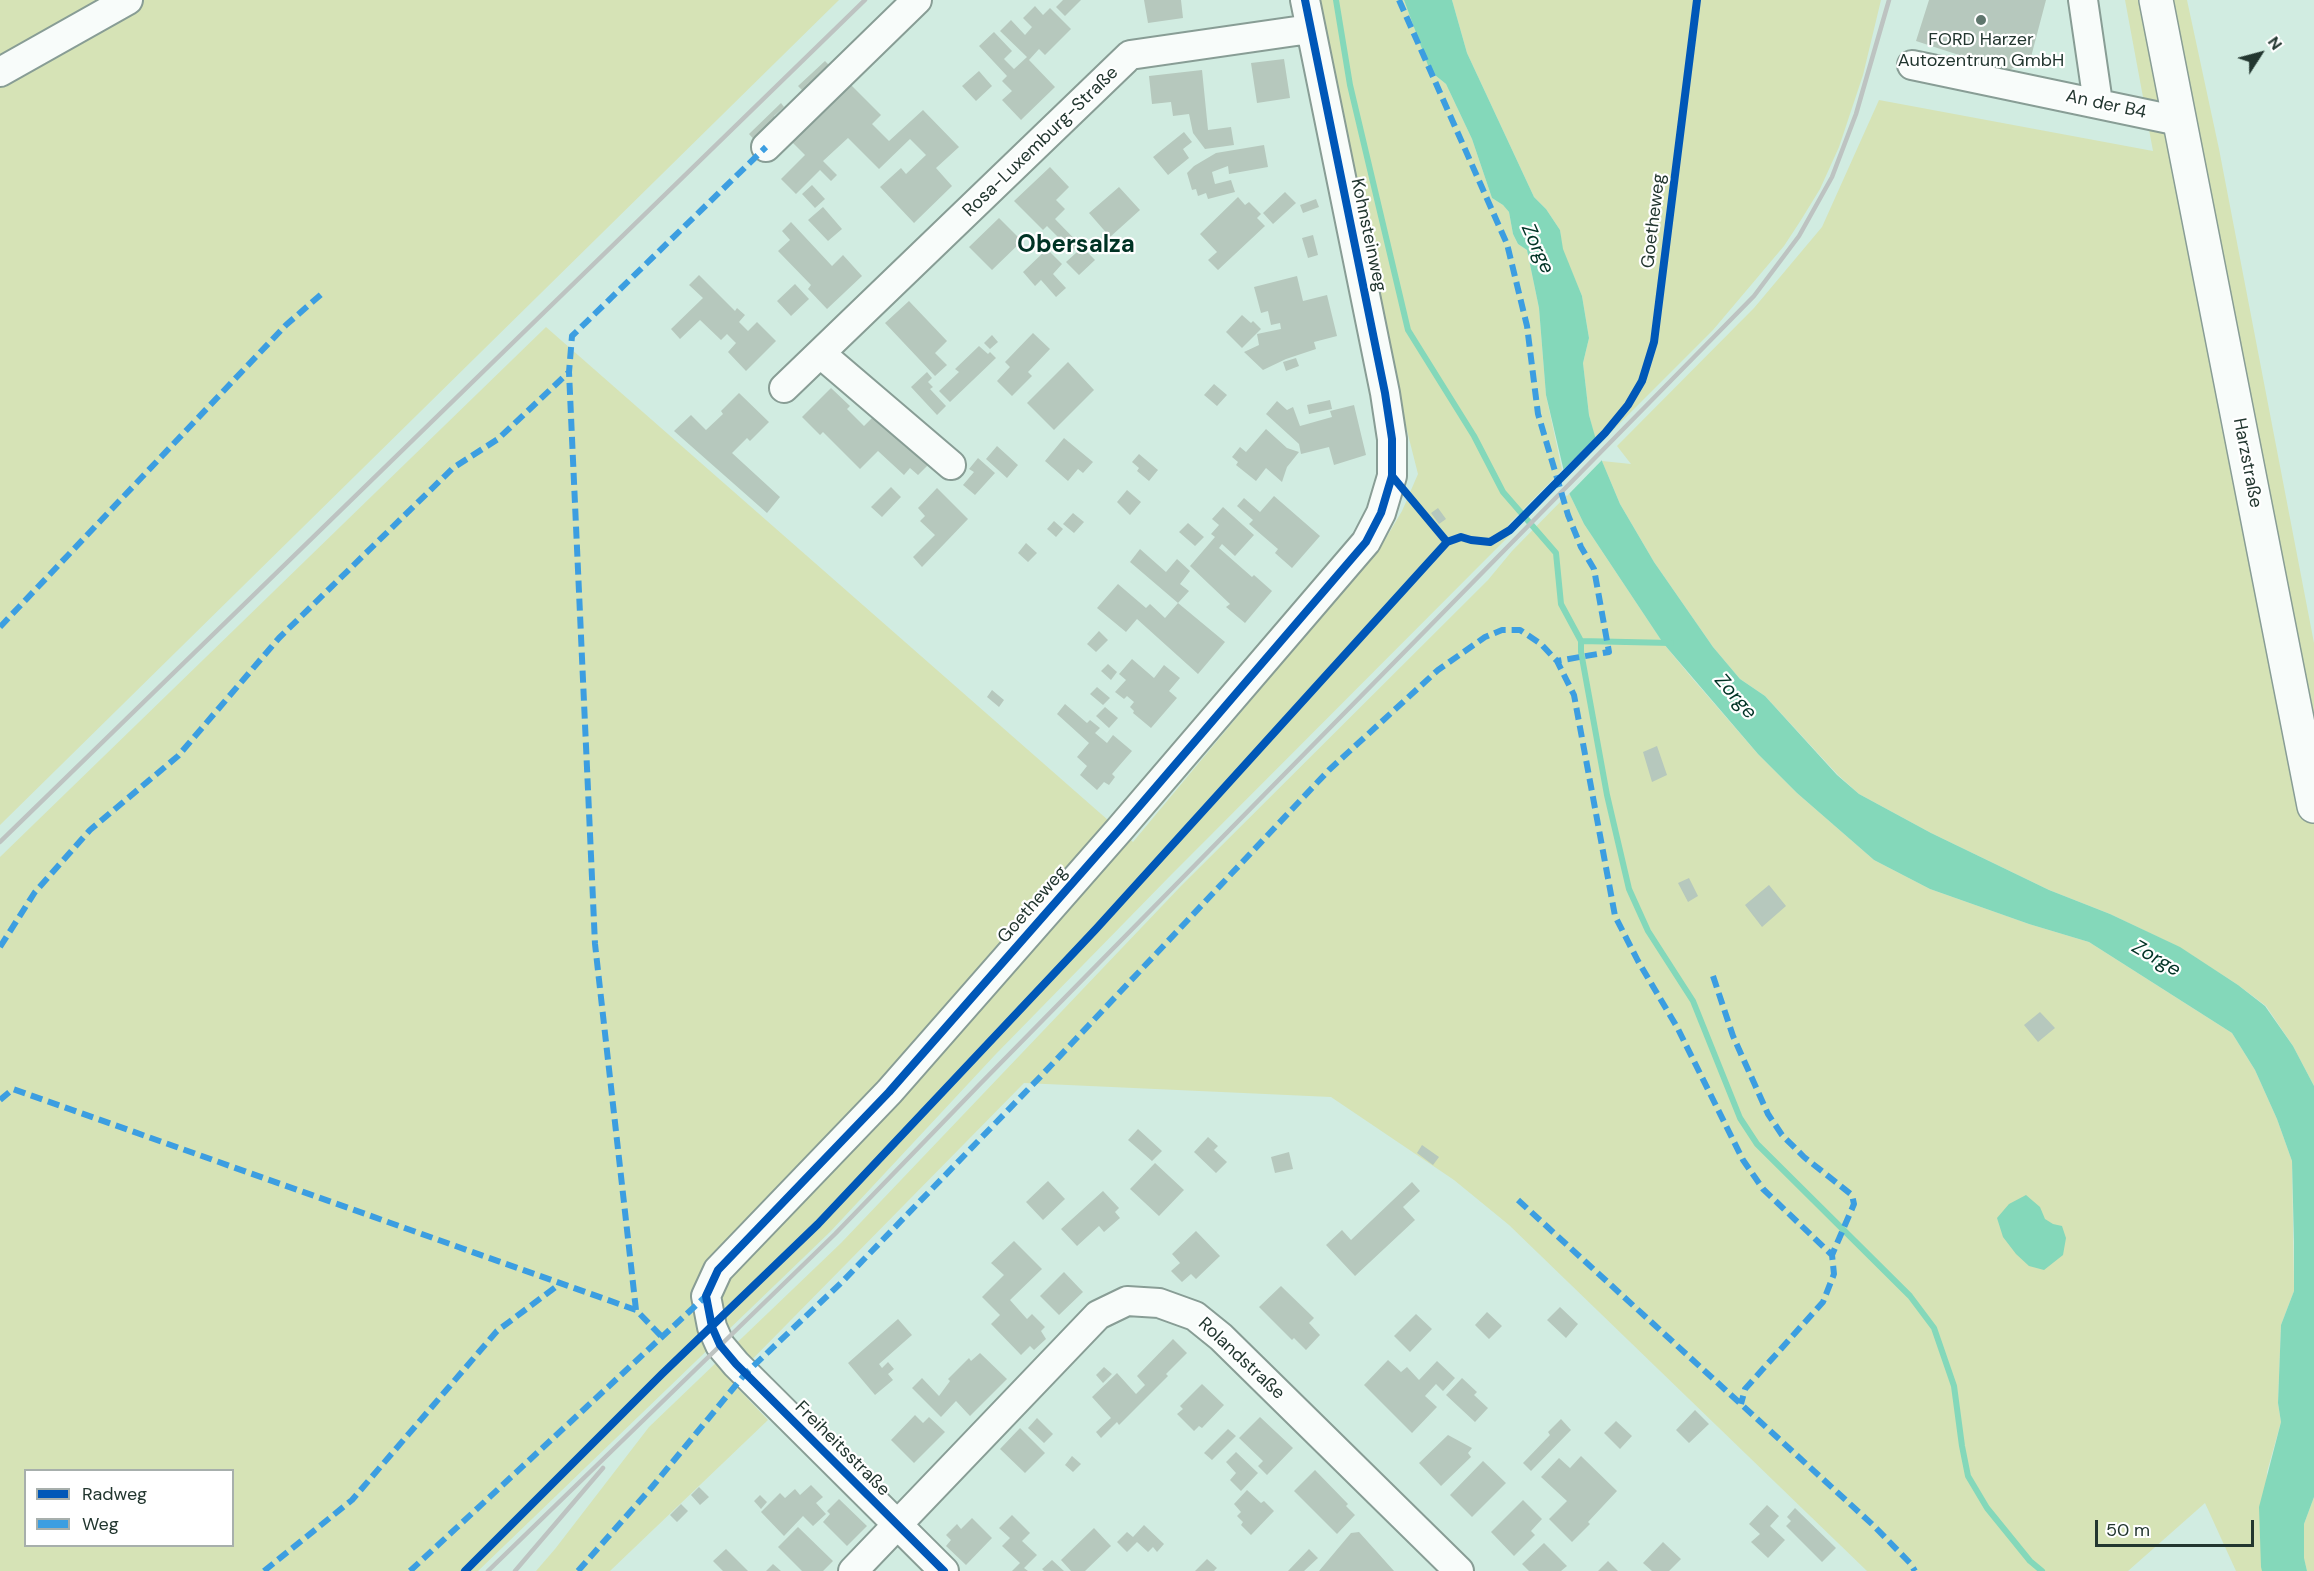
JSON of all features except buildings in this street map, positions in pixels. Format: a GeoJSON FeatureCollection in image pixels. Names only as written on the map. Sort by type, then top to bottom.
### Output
{"type":"FeatureCollection","features":[{"type":"Feature","properties":{"kind":"main road","name":"An der B4"},"geometry":{"type":"LineString","coordinates":[[2156,0],[2179,120]]}},
{"type":"Feature","properties":{"kind":"main road","name":"Harzstraße"},"geometry":{"type":"LineString","coordinates":[[2179,120],[2314,806]]}},
{"type":"Feature","properties":{"kind":"street"},"geometry":{"type":"LineString","coordinates":[[0,72],[128,0]]}},
{"type":"Feature","properties":{"kind":"street"},"geometry":{"type":"LineString","coordinates":[[766,147],[917,0]]}},
{"type":"Feature","properties":{"kind":"street","name":"Kohnsteinweg"},"geometry":{"type":"LineString","coordinates":[[1305,0],[1385,393],[1392,439],[1392,476]]}},
{"type":"Feature","properties":{"kind":"street"},"geometry":{"type":"LineString","coordinates":[[2083,0],[2098,104]]}},
{"type":"Feature","properties":{"kind":"street","name":"Rosa-Luxemburg-Straße"},"geometry":{"type":"LineString","coordinates":[[784,388],[1130,55],[1310,29]]}},
{"type":"Feature","properties":{"kind":"street","name":"An der B4"},"geometry":{"type":"LineString","coordinates":[[1912,64],[2179,120]]}},
{"type":"Feature","properties":{"kind":"street"},"geometry":{"type":"LineString","coordinates":[[821,354],[951,465]]}},
{"type":"Feature","properties":{"kind":"street","name":"Goetheweg"},"geometry":{"type":"LineString","coordinates":[[720,1345],[712,1327],[706,1296],[718,1270],[889,1092],[1112,838],[1366,542],[1381,513],[1392,476]]}},
{"type":"Feature","properties":{"kind":"street","name":"Rolandstraße"},"geometry":{"type":"LineString","coordinates":[[853,1571],[1098,1315],[1127,1301],[1159,1303],[1195,1316],[1221,1337],[1459,1571]]}},
{"type":"Feature","properties":{"kind":"street","name":"Freiheitsstraße"},"geometry":{"type":"LineString","coordinates":[[720,1345],[736,1364],[944,1571]]}},
{"type":"Feature","properties":{"kind":"shaded area"},"geometry":{"type":"Polygon","coordinates":[[[0,0],[839,0],[0,825],[0,0]]]}},
{"type":"Feature","properties":{"kind":"shaded area"},"geometry":{"type":"Polygon","coordinates":[[[1319,0],[1404,0],[1430,71],[1446,84],[1472,139],[1492,198],[1509,212],[1513,234],[1518,244],[1527,250],[1539,308],[1546,395],[1562,470],[1508,525],[1514,531],[995,1055],[830,1232],[478,1571],[0,1571],[0,857],[546,327],[1133,842],[1386,538],[1402,511],[1418,474],[1377,312],[1319,0]]]}},
{"type":"Feature","properties":{"kind":"shaded area"},"geometry":{"type":"Polygon","coordinates":[[[1452,0],[1881,0],[1863,75],[1839,147],[1820,189],[1801,220],[1784,246],[1713,330],[1607,436],[1602,431],[1595,438],[1589,415],[1583,363],[1589,338],[1582,296],[1562,249],[1560,230],[1546,209],[1534,197],[1467,53],[1452,0]]]}},
{"type":"Feature","properties":{"kind":"shaded area"},"geometry":{"type":"Polygon","coordinates":[[[2125,0],[2187,0],[2219,149],[2314,643],[2314,1086],[2293,1046],[2266,1006],[2179,947],[2110,914],[2049,890],[1931,833],[1859,794],[1838,775],[1765,696],[1740,679],[1713,647],[1654,562],[1620,504],[1602,461],[1631,464],[1617,446],[1754,308],[1822,227],[1879,100],[2153,151],[2125,0]]]}},
{"type":"Feature","properties":{"kind":"shaded area"},"geometry":{"type":"Polygon","coordinates":[[[1569,493],[1584,524],[1663,643],[1692,678],[1758,754],[1797,793],[1874,860],[1930,889],[2029,924],[2089,942],[2232,1033],[2255,1070],[2277,1119],[2292,1161],[2294,1291],[2281,1325],[2278,1403],[2281,1422],[2267,1472],[2262,1571],[2236,1571],[2205,1503],[2128,1571],[1867,1571],[1509,1225],[1454,1180],[1331,1097],[1024,1083],[731,1381],[768,1420],[610,1571],[536,1571],[649,1427],[841,1243],[1181,886],[1488,580],[1512,551],[1569,493]]]}},
{"type":"Feature","properties":{"kind":"shaded area"},"geometry":{"type":"Polygon","coordinates":[[[2314,1497],[2314,1571],[2307,1571],[2304,1559],[2304,1524],[2314,1497]]]}},
{"type":"Feature","properties":{"kind":"water","name":"Zorge"},"geometry":{"type":"Polygon","coordinates":[[[1404,0],[1452,0],[1467,53],[1534,197],[1546,209],[1560,230],[1563,249],[1582,296],[1589,338],[1583,363],[1589,415],[1602,461],[1620,504],[1654,562],[1713,647],[1740,679],[1765,696],[1837,775],[1859,794],[1931,833],[2049,890],[2110,914],[2180,947],[2238,985],[2265,1006],[2293,1046],[2314,1086],[2314,1497],[2304,1524],[2304,1558],[2307,1571],[2262,1571],[2261,1567],[2259,1507],[2281,1422],[2278,1403],[2281,1325],[2294,1291],[2294,1243],[2292,1161],[2277,1119],[2255,1070],[2232,1033],[2089,942],[2029,924],[1930,889],[1874,860],[1797,793],[1758,754],[1663,643],[1584,524],[1569,493],[1546,395],[1539,308],[1527,250],[1518,244],[1513,234],[1509,212],[1492,198],[1472,139],[1446,84],[1430,71],[1404,0]]]}},
{"type":"Feature","properties":{"kind":"water"},"geometry":{"type":"Polygon","coordinates":[[[2026,1195],[2040,1207],[2045,1219],[2062,1226],[2066,1238],[2063,1255],[2044,1270],[2029,1266],[2016,1254],[2003,1237],[1997,1218],[2009,1204],[2026,1195]]]}},
{"type":"Feature","properties":{"kind":"pier"},"geometry":{"type":"Polygon","coordinates":[[[1597,436],[1604,458],[1567,496],[1560,473],[1597,436]]]}},
{"type":"Feature","properties":{"kind":"waterway"},"geometry":{"type":"LineString","coordinates":[[1336,0],[1350,85],[1408,330],[1474,436],[1503,492],[1556,553],[1561,604],[1581,641],[1581,652],[1607,795],[1629,889],[1648,931],[1693,1001],[1740,1118],[1757,1144],[1910,1296],[1934,1328],[1954,1386],[1968,1476],[1987,1508],[2030,1561],[2042,1571]]}},
{"type":"Feature","properties":{"kind":"waterway"},"geometry":{"type":"LineString","coordinates":[[1581,641],[1671,643]]}},
{"type":"Feature","properties":{"kind":"railway"},"geometry":{"type":"LineString","coordinates":[[0,842],[865,0]]}},
{"type":"Feature","properties":{"kind":"railway"},"geometry":{"type":"LineString","coordinates":[[488,1571],[835,1234],[1754,296],[1799,236],[1832,177],[1856,114],[1889,0]]}},
{"type":"Feature","properties":{"kind":"railway"},"geometry":{"type":"LineString","coordinates":[[515,1571],[603,1468]]}},
{"type":"Feature","properties":{"kind":"marked path"},"geometry":{"type":"LineString","coordinates":[[1399,0],[1507,244],[1527,326],[1538,414],[1568,515],[1581,547],[1594,569],[1609,652],[1557,661]]}},
{"type":"Feature","properties":{"kind":"marked path"},"geometry":{"type":"LineString","coordinates":[[636,1310],[595,944],[569,372],[572,336],[766,147]]}},
{"type":"Feature","properties":{"kind":"marked path"},"geometry":{"type":"LineString","coordinates":[[0,627],[286,325],[325,291]]}},
{"type":"Feature","properties":{"kind":"marked path"},"geometry":{"type":"LineString","coordinates":[[0,947],[35,892],[90,830],[178,756],[279,638],[453,468],[498,439],[569,372]]}},
{"type":"Feature","properties":{"kind":"marked path"},"geometry":{"type":"LineString","coordinates":[[578,1571],[652,1487],[745,1374],[842,1282],[1041,1076],[1329,770],[1438,670],[1485,637],[1502,630],[1520,630],[1541,644],[1557,661],[1574,695],[1615,916],[1638,961],[1677,1027],[1743,1160],[1763,1189],[1832,1255]]}},
{"type":"Feature","properties":{"kind":"marked path"},"geometry":{"type":"LineString","coordinates":[[1713,976],[1733,1036],[1768,1114],[1782,1135],[1804,1157],[1852,1195],[1854,1204],[1832,1255],[1834,1274],[1823,1302],[1745,1389],[1741,1404]]}},
{"type":"Feature","properties":{"kind":"marked path"},"geometry":{"type":"LineString","coordinates":[[0,1100],[13,1089],[636,1310],[662,1337]]}},
{"type":"Feature","properties":{"kind":"marked path"},"geometry":{"type":"LineString","coordinates":[[1518,1200],[1873,1525],[1915,1571]]}},
{"type":"Feature","properties":{"kind":"marked path"},"geometry":{"type":"LineString","coordinates":[[264,1571],[352,1500],[497,1331],[561,1283]]}},
{"type":"Feature","properties":{"kind":"marked path"},"geometry":{"type":"LineString","coordinates":[[410,1571],[706,1296]]}},
{"type":"Feature","properties":{"kind":"cycle path"},"geometry":{"type":"LineString","coordinates":[[944,1571],[736,1364],[720,1345],[712,1327],[706,1296],[718,1270],[889,1092],[1119,830],[1366,542],[1381,513],[1392,476],[1392,439],[1385,393],[1305,0]]}},
{"type":"Feature","properties":{"kind":"cycle path"},"geometry":{"type":"LineString","coordinates":[[465,1571],[662,1374],[818,1224],[1096,929],[1447,542],[1461,537],[1490,542],[1510,530],[1605,433],[1628,405],[1642,381],[1654,342],[1697,0]]}},
{"type":"Feature","properties":{"kind":"cycle path"},"geometry":{"type":"LineString","coordinates":[[1392,476],[1447,542]]}},
{"type":"Feature","properties":{"kind":"place","name":"FORD Harzer Autozentrum GmbH"},"geometry":{"type":"Point","coordinates":[1981,20]}},
{"type":"Feature","properties":{"kind":"district","name":"Obersalza"},"geometry":{"type":"Point","coordinates":[1076,246]}}]}
